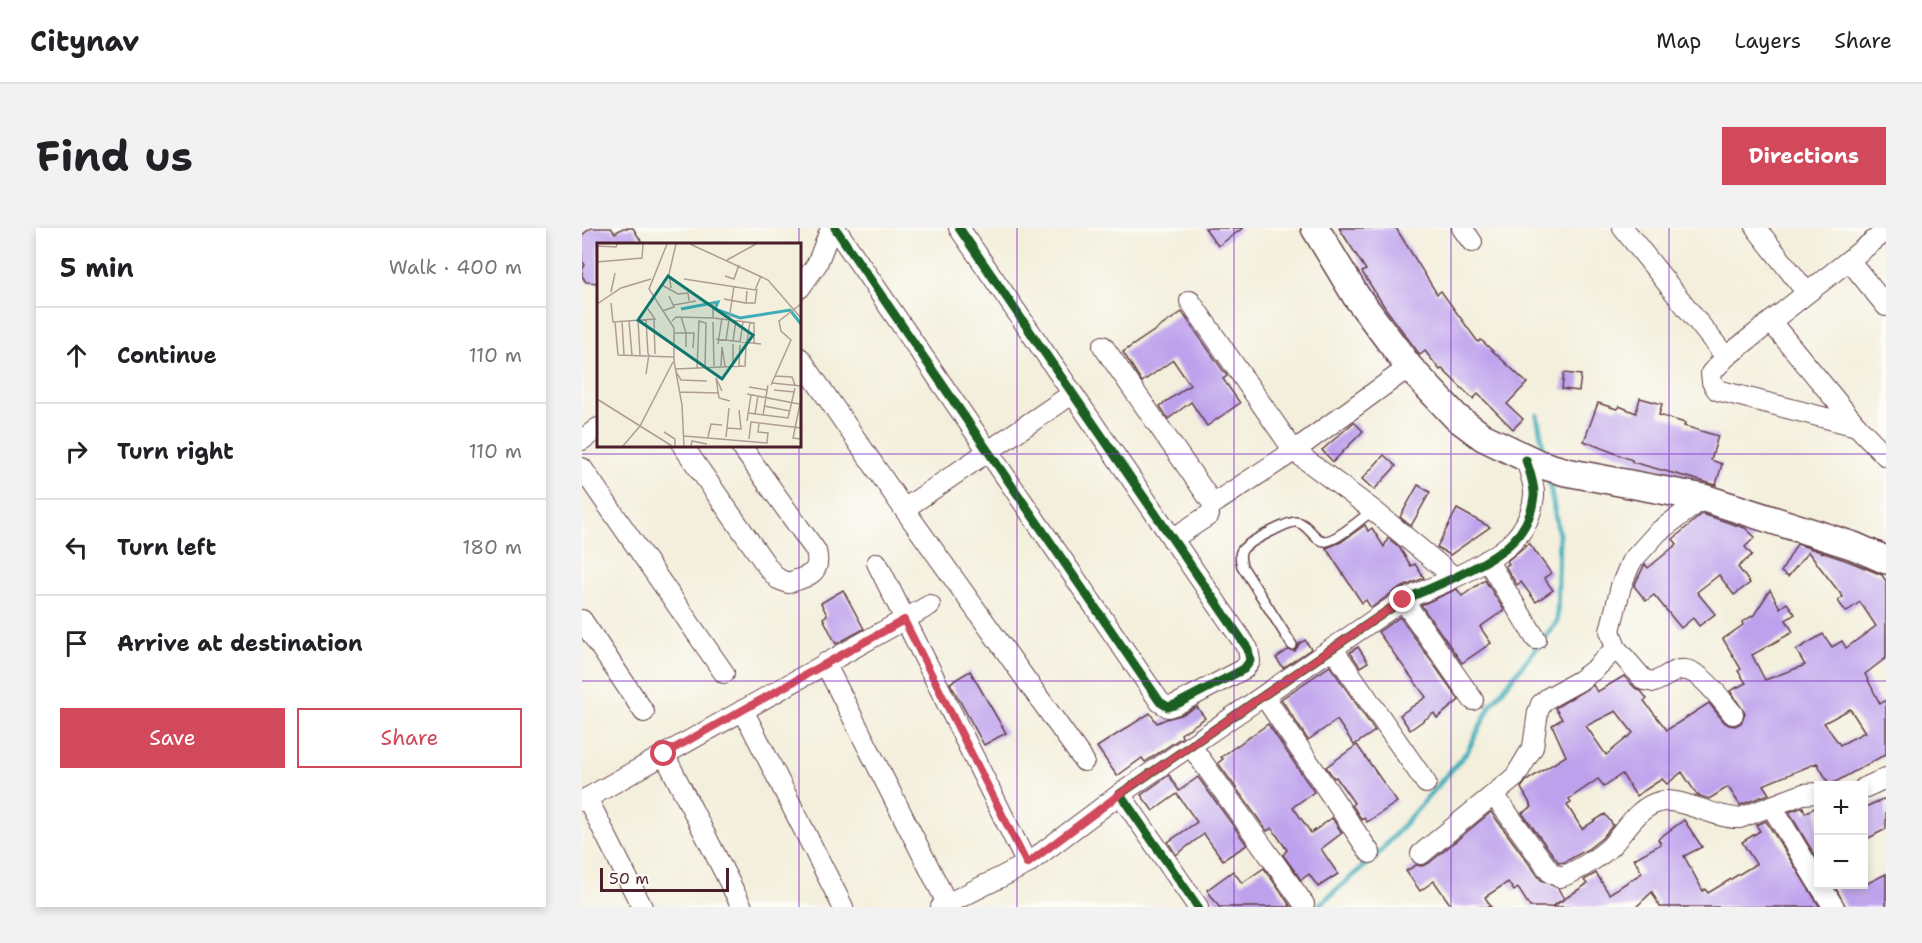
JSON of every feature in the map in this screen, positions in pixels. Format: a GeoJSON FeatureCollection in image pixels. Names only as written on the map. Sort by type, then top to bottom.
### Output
{"type":"FeatureCollection","features":[{"type":"Feature","properties":{"kind":"street"},"geometry":{"type":"LineString","coordinates":[[801,287],[817,264],[833,228]]}},
{"type":"Feature","properties":{"kind":"street"},"geometry":{"type":"LineString","coordinates":[[833,228],[1160,702],[1168,707],[1177,704],[1244,669],[1250,661],[1248,649],[959,228]]}},
{"type":"Feature","properties":{"kind":"street"},"geometry":{"type":"LineString","coordinates":[[1315,228],[1356,296],[1409,367],[1456,417],[1483,437],[1532,462],[1566,472],[1704,498],[1854,546],[1886,560]]}},
{"type":"Feature","properties":{"kind":"street"},"geometry":{"type":"LineString","coordinates":[[1623,228],[1726,357]]}},
{"type":"Feature","properties":{"kind":"street"},"geometry":{"type":"LineString","coordinates":[[1756,228],[1807,292]]}},
{"type":"Feature","properties":{"kind":"street"},"geometry":{"type":"LineString","coordinates":[[1857,426],[1717,390],[1712,382],[1711,373],[1726,357],[1883,231]]}},
{"type":"Feature","properties":{"kind":"street"},"geometry":{"type":"LineString","coordinates":[[1849,260],[1886,306]]}},
{"type":"Feature","properties":{"kind":"street"},"geometry":{"type":"LineString","coordinates":[[1190,301],[1294,451],[1373,510],[1454,577]]}},
{"type":"Feature","properties":{"kind":"street"},"geometry":{"type":"LineString","coordinates":[[1771,322],[1857,426],[1886,456]]}},
{"type":"Feature","properties":{"kind":"street"},"geometry":{"type":"LineString","coordinates":[[1103,345],[1213,504],[1294,451],[1409,367]]}},
{"type":"Feature","properties":{"kind":"street"},"geometry":{"type":"LineString","coordinates":[[801,359],[904,509],[1084,761]]}},
{"type":"Feature","properties":{"kind":"street"},"geometry":{"type":"LineString","coordinates":[[904,509],[1072,394]]}},
{"type":"Feature","properties":{"kind":"street"},"geometry":{"type":"LineString","coordinates":[[582,440],[597,429]]}},
{"type":"Feature","properties":{"kind":"street"},"geometry":{"type":"LineString","coordinates":[[684,447],[778,579],[788,583],[807,576],[817,570],[819,564],[816,551],[742,447]]}},
{"type":"Feature","properties":{"kind":"street"},"geometry":{"type":"LineString","coordinates":[[825,663],[946,906],[1027,864],[1120,794],[1403,600],[1454,577],[1513,542],[1529,520],[1534,494],[1532,462]]}},
{"type":"Feature","properties":{"kind":"street"},"geometry":{"type":"LineString","coordinates":[[582,468],[724,673]]}},
{"type":"Feature","properties":{"kind":"street"},"geometry":{"type":"LineString","coordinates":[[1704,498],[1658,532],[1631,562],[1621,586],[1610,631],[1616,648],[1644,680],[1650,682],[1660,680],[1678,670],[1686,669],[1696,673],[1705,681],[1733,714]]}},
{"type":"Feature","properties":{"kind":"street"},"geometry":{"type":"LineString","coordinates":[[1172,539],[1209,515]]}},
{"type":"Feature","properties":{"kind":"street"},"geometry":{"type":"LineString","coordinates":[[1486,560],[1536,639]]}},
{"type":"Feature","properties":{"kind":"street"},"geometry":{"type":"LineString","coordinates":[[877,563],[1027,864]]}},
{"type":"Feature","properties":{"kind":"street"},"geometry":{"type":"LineString","coordinates":[[1403,600],[1473,700]]}},
{"type":"Feature","properties":{"kind":"street"},"geometry":{"type":"LineString","coordinates":[[642,907],[584,799],[930,605]]}},
{"type":"Feature","properties":{"kind":"street"},"geometry":{"type":"LineString","coordinates":[[582,620],[644,712]]}},
{"type":"Feature","properties":{"kind":"street"},"geometry":{"type":"LineString","coordinates":[[1421,854],[1515,777],[1533,747],[1541,704],[1579,681],[1616,648]]}},
{"type":"Feature","properties":{"kind":"street"},"geometry":{"type":"LineString","coordinates":[[1333,649],[1426,783]]}},
{"type":"Feature","properties":{"kind":"street"},"geometry":{"type":"LineString","coordinates":[[1264,696],[1370,853]]}},
{"type":"Feature","properties":{"kind":"street"},"geometry":{"type":"LineString","coordinates":[[743,710],[843,907]]}},
{"type":"Feature","properties":{"kind":"street"},"geometry":{"type":"LineString","coordinates":[[1191,746],[1304,904]]}},
{"type":"Feature","properties":{"kind":"street"},"geometry":{"type":"LineString","coordinates":[[664,754],[742,907]]}},
{"type":"Feature","properties":{"kind":"street"},"geometry":{"type":"LineString","coordinates":[[1868,786],[1886,778]]}},
{"type":"Feature","properties":{"kind":"street"},"geometry":{"type":"LineString","coordinates":[[1494,795],[1551,873],[1560,877],[1603,853],[1629,823],[1657,802],[1678,803],[1730,819],[1751,816],[1803,794],[1814,793]]}},
{"type":"Feature","properties":{"kind":"street"},"geometry":{"type":"LineString","coordinates":[[1120,794],[1198,907]]}},
{"type":"Feature","properties":{"kind":"street"},"geometry":{"type":"LineString","coordinates":[[1772,807],[1814,876]]}},
{"type":"Feature","properties":{"kind":"street"},"geometry":{"type":"LineString","coordinates":[[1822,889],[1834,907]]}},
{"type":"Feature","properties":{"kind":"lane"},"geometry":{"type":"LineString","coordinates":[[1292,645],[1242,566],[1240,556],[1243,548],[1287,524],[1296,522],[1305,525],[1320,540],[1326,542],[1373,510]]}},
{"type":"Feature","properties":{"kind":"building"},"geometry":{"type":"Polygon","coordinates":[[[591,228],[611,228],[615,233],[623,228],[633,228],[642,243],[597,243],[597,283],[586,282],[582,276],[585,265],[582,261],[582,235],[591,228]]]}},
{"type":"Feature","properties":{"kind":"building"},"geometry":{"type":"Polygon","coordinates":[[[1205,228],[1243,228],[1218,246],[1205,228]]]}},
{"type":"Feature","properties":{"kind":"building"},"geometry":{"type":"Polygon","coordinates":[[[1339,228],[1396,228],[1437,294],[1441,291],[1478,342],[1481,340],[1527,383],[1507,404],[1523,419],[1513,429],[1478,394],[1473,399],[1442,369],[1440,370],[1425,351],[1420,355],[1362,272],[1366,270],[1339,228]]]}},
{"type":"Feature","properties":{"kind":"building"},"geometry":{"type":"Polygon","coordinates":[[[1182,312],[1227,376],[1223,379],[1240,403],[1207,426],[1191,402],[1168,419],[1160,406],[1190,385],[1173,360],[1142,382],[1123,352],[1182,312]]]}},
{"type":"Feature","properties":{"kind":"building"},"geometry":{"type":"Polygon","coordinates":[[[1564,373],[1581,375],[1579,391],[1562,389],[1564,373]]]}},
{"type":"Feature","properties":{"kind":"building"},"geometry":{"type":"Polygon","coordinates":[[[1640,398],[1662,404],[1659,415],[1685,423],[1684,426],[1718,436],[1711,460],[1722,464],[1716,485],[1632,462],[1632,460],[1584,441],[1598,403],[1617,409],[1619,406],[1636,413],[1640,398]]]}},
{"type":"Feature","properties":{"kind":"building"},"geometry":{"type":"Polygon","coordinates":[[[1354,422],[1363,431],[1333,462],[1322,450],[1354,422]]]}},
{"type":"Feature","properties":{"kind":"building"},"geometry":{"type":"Polygon","coordinates":[[[1384,455],[1396,466],[1374,490],[1362,479],[1384,455]]]}},
{"type":"Feature","properties":{"kind":"building"},"geometry":{"type":"Polygon","coordinates":[[[1418,485],[1430,492],[1411,526],[1400,517],[1418,485]]]}},
{"type":"Feature","properties":{"kind":"building"},"geometry":{"type":"Polygon","coordinates":[[[1457,509],[1490,527],[1450,555],[1437,547],[1457,509]]]}},
{"type":"Feature","properties":{"kind":"building"},"geometry":{"type":"Polygon","coordinates":[[[1702,514],[1745,528],[1755,537],[1745,547],[1752,555],[1738,567],[1750,583],[1734,595],[1719,575],[1697,592],[1715,614],[1699,626],[1693,618],[1681,628],[1654,595],[1646,601],[1634,586],[1645,564],[1648,568],[1677,544],[1673,539],[1702,514]]]}},
{"type":"Feature","properties":{"kind":"building"},"geometry":{"type":"Polygon","coordinates":[[[1365,525],[1368,531],[1372,528],[1384,547],[1388,538],[1399,547],[1411,566],[1415,564],[1424,578],[1396,590],[1371,608],[1366,600],[1362,603],[1326,548],[1341,542],[1365,525]]]}},
{"type":"Feature","properties":{"kind":"building"},"geometry":{"type":"Polygon","coordinates":[[[1529,543],[1551,573],[1544,578],[1553,590],[1536,602],[1521,582],[1517,585],[1505,566],[1509,564],[1507,561],[1529,543]]]}},
{"type":"Feature","properties":{"kind":"building"},"geometry":{"type":"Polygon","coordinates":[[[1797,544],[1882,575],[1886,581],[1886,658],[1865,674],[1880,704],[1886,700],[1886,754],[1837,781],[1828,781],[1817,763],[1763,785],[1769,794],[1740,805],[1728,787],[1709,799],[1697,795],[1682,772],[1667,784],[1662,779],[1636,796],[1622,774],[1604,786],[1598,779],[1569,799],[1571,803],[1567,805],[1582,829],[1605,814],[1613,825],[1588,849],[1559,863],[1522,813],[1532,807],[1521,788],[1526,781],[1566,756],[1552,725],[1562,719],[1555,708],[1593,685],[1597,692],[1624,676],[1642,692],[1647,699],[1644,701],[1667,730],[1709,703],[1724,722],[1735,726],[1741,723],[1745,713],[1730,691],[1746,683],[1738,671],[1741,669],[1723,639],[1743,625],[1742,622],[1754,615],[1770,590],[1780,608],[1787,603],[1795,614],[1786,620],[1793,632],[1752,655],[1765,680],[1805,665],[1796,650],[1823,634],[1832,647],[1842,641],[1846,648],[1876,626],[1860,602],[1846,612],[1838,601],[1843,597],[1808,552],[1788,577],[1781,572],[1797,544]],[[1850,709],[1824,723],[1840,745],[1865,732],[1850,709]],[[1616,711],[1586,726],[1606,755],[1633,733],[1616,711]]]}},
{"type":"Feature","properties":{"kind":"building"},"geometry":{"type":"Polygon","coordinates":[[[1485,580],[1504,610],[1480,627],[1491,643],[1462,663],[1421,605],[1457,589],[1462,596],[1485,580]]]}},
{"type":"Feature","properties":{"kind":"building"},"geometry":{"type":"Polygon","coordinates":[[[843,590],[864,629],[836,644],[823,618],[827,615],[821,603],[843,590]]]}},
{"type":"Feature","properties":{"kind":"building"},"geometry":{"type":"Polygon","coordinates":[[[1400,617],[1459,700],[1437,718],[1434,713],[1410,730],[1400,715],[1426,697],[1378,632],[1400,617]]]}},
{"type":"Feature","properties":{"kind":"building"},"geometry":{"type":"Polygon","coordinates":[[[1305,640],[1311,649],[1283,668],[1276,658],[1288,650],[1295,651],[1305,640]]]}},
{"type":"Feature","properties":{"kind":"building"},"geometry":{"type":"Polygon","coordinates":[[[1358,647],[1368,662],[1360,667],[1350,652],[1358,647]]]}},
{"type":"Feature","properties":{"kind":"building"},"geometry":{"type":"Polygon","coordinates":[[[1330,666],[1375,731],[1354,745],[1337,720],[1308,740],[1281,699],[1330,666]]]}},
{"type":"Feature","properties":{"kind":"building"},"geometry":{"type":"Polygon","coordinates":[[[970,671],[1006,733],[984,745],[950,683],[970,671]]]}},
{"type":"Feature","properties":{"kind":"building"},"geometry":{"type":"Polygon","coordinates":[[[1197,707],[1205,718],[1145,762],[1142,758],[1117,776],[1097,747],[1150,713],[1157,723],[1197,707]]]}},
{"type":"Feature","properties":{"kind":"building"},"geometry":{"type":"Polygon","coordinates":[[[1268,724],[1314,792],[1293,807],[1311,833],[1332,818],[1342,833],[1321,849],[1338,874],[1318,887],[1309,874],[1301,880],[1283,855],[1287,850],[1272,828],[1267,831],[1218,763],[1223,759],[1221,757],[1268,724]]]}},
{"type":"Feature","properties":{"kind":"building"},"geometry":{"type":"Polygon","coordinates":[[[1357,745],[1397,802],[1367,822],[1364,818],[1362,820],[1352,805],[1354,803],[1326,767],[1357,745]]]}},
{"type":"Feature","properties":{"kind":"building"},"geometry":{"type":"Polygon","coordinates":[[[1169,775],[1179,791],[1198,777],[1247,845],[1223,860],[1204,834],[1176,855],[1168,842],[1197,822],[1177,794],[1153,811],[1141,795],[1169,775]]]}},
{"type":"Feature","properties":{"kind":"building"},"geometry":{"type":"Polygon","coordinates":[[[1886,798],[1886,829],[1868,838],[1868,835],[1868,806],[1886,798]]]}},
{"type":"Feature","properties":{"kind":"building"},"geometry":{"type":"Polygon","coordinates":[[[1803,807],[1805,813],[1814,808],[1814,854],[1789,812],[1803,807]]]}},
{"type":"Feature","properties":{"kind":"building"},"geometry":{"type":"Polygon","coordinates":[[[1491,812],[1541,880],[1558,888],[1564,899],[1551,907],[1530,907],[1518,888],[1514,891],[1508,882],[1485,897],[1491,907],[1452,907],[1434,881],[1420,891],[1406,871],[1416,865],[1422,866],[1429,863],[1491,812]]]}},
{"type":"Feature","properties":{"kind":"building"},"geometry":{"type":"Polygon","coordinates":[[[1684,820],[1702,847],[1684,856],[1703,891],[1705,889],[1708,893],[1756,864],[1742,842],[1760,831],[1756,825],[1766,821],[1820,907],[1660,907],[1652,892],[1636,907],[1552,907],[1587,884],[1584,880],[1596,873],[1609,894],[1642,873],[1634,859],[1661,844],[1658,839],[1684,820]]]}},
{"type":"Feature","properties":{"kind":"building"},"geometry":{"type":"Polygon","coordinates":[[[1264,868],[1291,907],[1219,907],[1207,890],[1233,871],[1242,883],[1264,868]]]}},
{"type":"Feature","properties":{"kind":"building"},"geometry":{"type":"Polygon","coordinates":[[[1886,874],[1886,907],[1846,907],[1836,889],[1868,889],[1868,883],[1886,874]]]}},
{"type":"Feature","properties":{"kind":"waterway"},"geometry":{"type":"LineString","coordinates":[[1537,415],[1545,457]]}},
{"type":"Feature","properties":{"kind":"waterway"},"geometry":{"type":"LineString","coordinates":[[1317,907],[1379,853],[1467,752],[1491,705],[1557,622],[1559,535],[1548,475]]}},
{"type":"Feature","properties":{"kind":"cycle path"},"geometry":{"type":"LineString","coordinates":[[835,228],[1160,702],[1168,707],[1177,704],[1244,669],[1250,661],[1248,649],[959,228]]}},
{"type":"Feature","properties":{"kind":"cycle path"},"geometry":{"type":"LineString","coordinates":[[1198,907],[1120,794],[1403,600],[1461,574],[1503,550],[1521,531],[1532,509],[1534,487],[1526,460]]}},
{"type":"Feature","properties":{"kind":"route"},"geometry":{"type":"LineString","coordinates":[[664,754],[904,620],[1027,864],[1120,794],[1403,600]]}}]}
